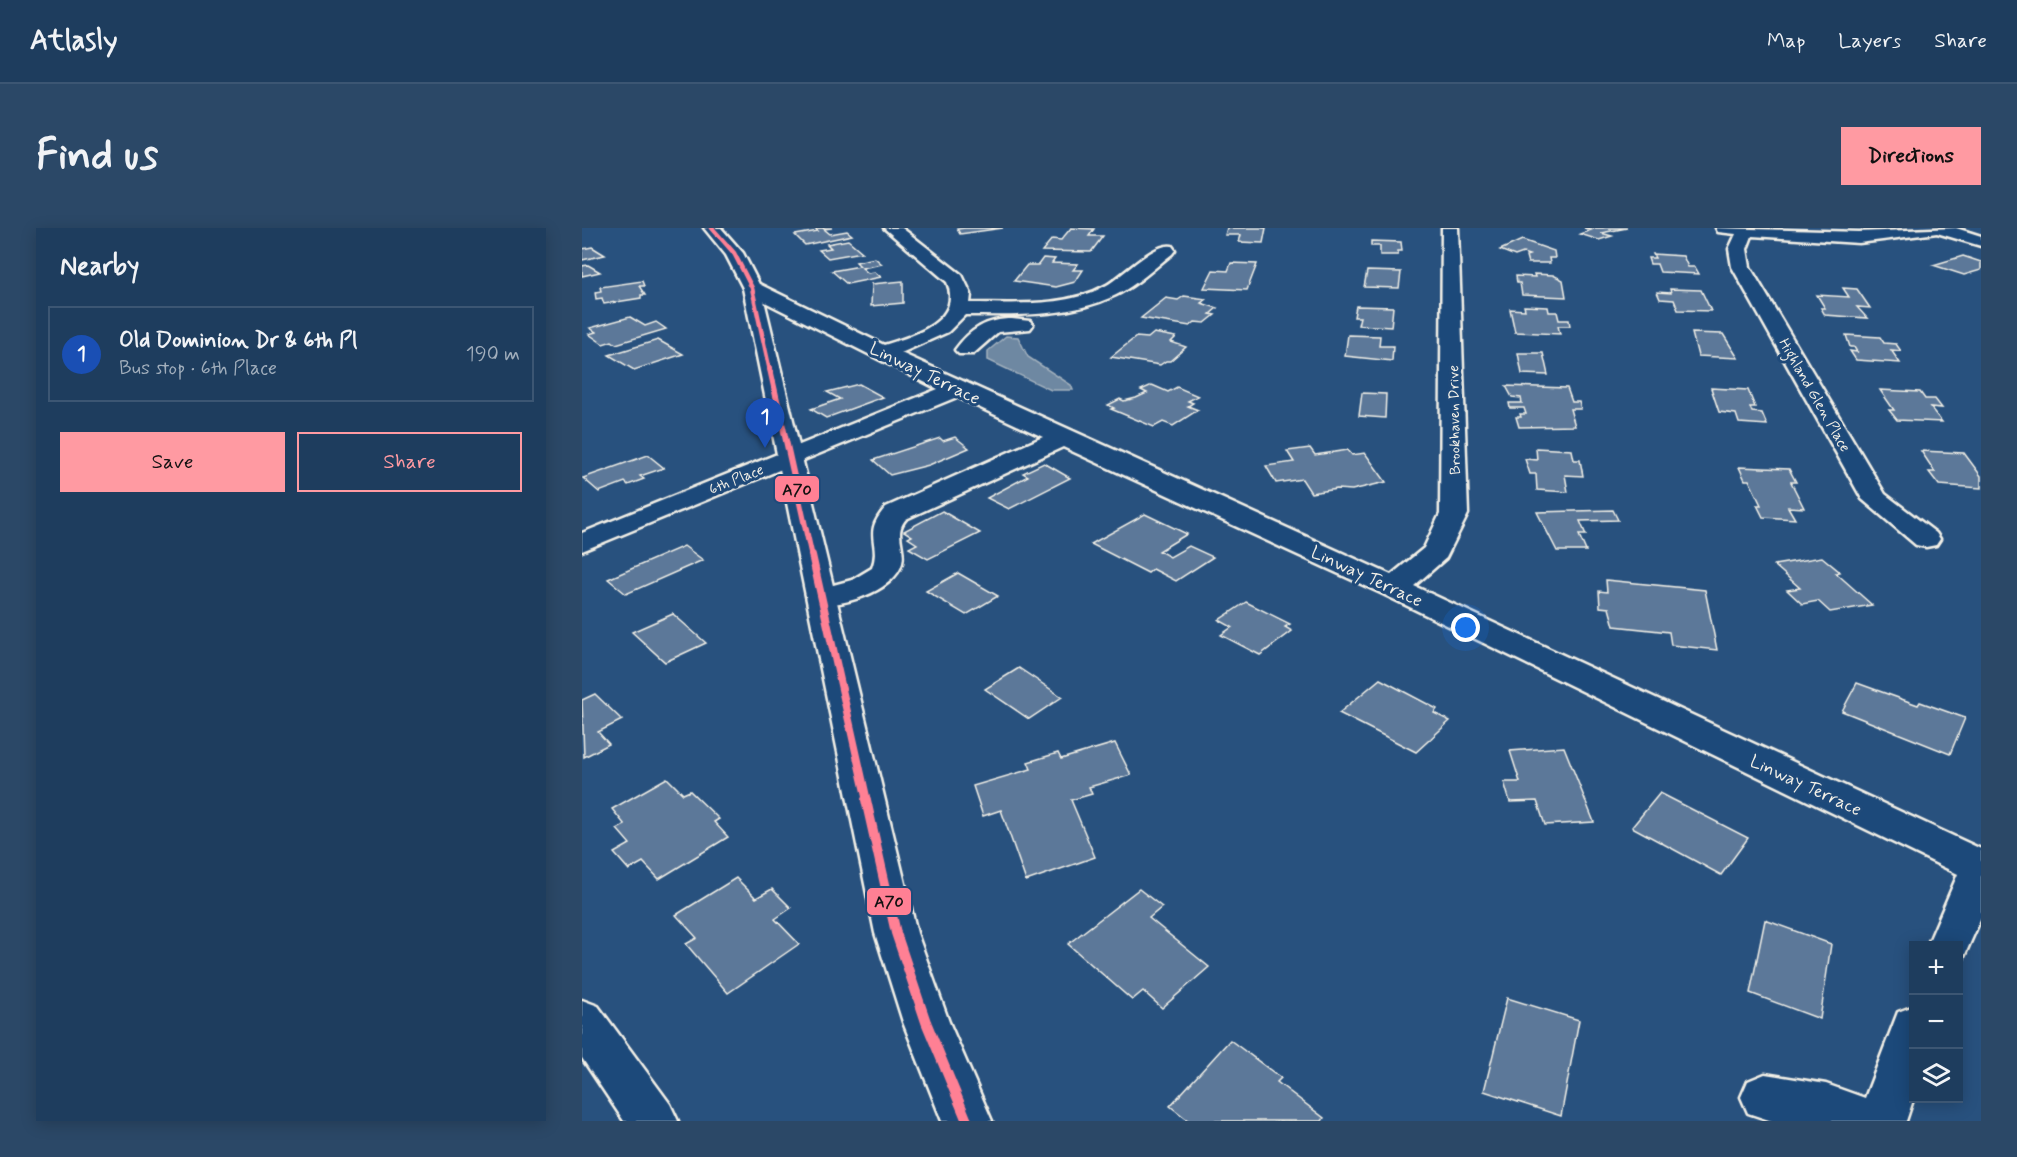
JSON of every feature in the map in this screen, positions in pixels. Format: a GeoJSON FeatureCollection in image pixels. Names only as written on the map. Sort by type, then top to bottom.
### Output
{"type":"FeatureCollection","features":[{"type":"Feature","properties":{"kind":"street"},"geometry":{"type":"LineString","coordinates":[[712,228],[734,253],[752,288],[896,933],[926,1022],[968,1121]]}},
{"type":"Feature","properties":{"kind":"street"},"geometry":{"type":"LineString","coordinates":[[884,352],[932,334],[946,324],[959,309],[963,295],[955,279],[892,228]]}},
{"type":"Feature","properties":{"kind":"street","name":"Brookhaven Drive"},"geometry":{"type":"LineString","coordinates":[[1394,588],[1436,552],[1454,514],[1450,228]]}},
{"type":"Feature","properties":{"kind":"street"},"geometry":{"type":"LineString","coordinates":[[1735,229],[1862,236],[1908,233],[1938,228],[1981,241]]}},
{"type":"Feature","properties":{"kind":"street","name":"Highland Glen Place"},"geometry":{"type":"LineString","coordinates":[[1735,229],[1741,267],[1875,498],[1926,539]]}},
{"type":"Feature","properties":{"kind":"street"},"geometry":{"type":"LineString","coordinates":[[959,309],[1044,306],[1075,302],[1109,291],[1166,250]]}},
{"type":"Feature","properties":{"kind":"street","name":"Linway Terrace"},"geometry":{"type":"LineString","coordinates":[[752,288],[1062,438],[1394,588],[1981,867]]}},
{"type":"Feature","properties":{"kind":"street"},"geometry":{"type":"LineString","coordinates":[[966,350],[982,331],[990,326],[1046,324],[1044,306]]}},
{"type":"Feature","properties":{"kind":"street","name":"6th Place"},"geometry":{"type":"LineString","coordinates":[[582,543],[957,388]]}},
{"type":"Feature","properties":{"kind":"street"},"geometry":{"type":"LineString","coordinates":[[822,597],[863,585],[883,574],[889,563],[884,528],[887,520],[896,513],[1062,438]]}},
{"type":"Feature","properties":{"kind":"street"},"geometry":{"type":"LineString","coordinates":[[1949,941],[1981,867]]}},
{"type":"Feature","properties":{"kind":"street"},"geometry":{"type":"LineString","coordinates":[[582,1020],[653,1121]]}},
{"type":"Feature","properties":{"kind":"street"},"geometry":{"type":"LineString","coordinates":[[1881,1121],[1909,1040]]}},
{"type":"Feature","properties":{"kind":"street"},"geometry":{"type":"LineString","coordinates":[[1765,1097],[1826,1107],[1863,1121]]}},
{"type":"Feature","properties":{"kind":"water"},"geometry":{"type":"Polygon","coordinates":[[[1006,336],[1018,337],[1028,357],[1071,385],[1073,390],[1051,390],[988,360],[988,351],[1006,336]]]}},
{"type":"Feature","properties":{"kind":"building"},"geometry":{"type":"Polygon","coordinates":[[[815,228],[832,228],[824,229],[830,234],[847,231],[852,235],[805,245],[795,235],[818,231],[815,228]]]}},
{"type":"Feature","properties":{"kind":"building"},"geometry":{"type":"Polygon","coordinates":[[[1003,228],[960,234],[957,229],[1003,228]]]}},
{"type":"Feature","properties":{"kind":"building"},"geometry":{"type":"Polygon","coordinates":[[[1071,228],[1094,229],[1089,236],[1103,236],[1091,252],[1042,251],[1052,239],[1061,240],[1071,228]]]}},
{"type":"Feature","properties":{"kind":"building"},"geometry":{"type":"Polygon","coordinates":[[[1227,228],[1266,228],[1263,243],[1239,242],[1241,235],[1225,235],[1227,228]]]}},
{"type":"Feature","properties":{"kind":"building"},"geometry":{"type":"Polygon","coordinates":[[[1584,228],[1627,228],[1601,233],[1612,236],[1599,240],[1580,234],[1591,230],[1584,228]]]}},
{"type":"Feature","properties":{"kind":"building"},"geometry":{"type":"Polygon","coordinates":[[[848,240],[862,252],[828,258],[819,250],[831,248],[827,244],[848,240]]]}},
{"type":"Feature","properties":{"kind":"building"},"geometry":{"type":"Polygon","coordinates":[[[1522,240],[1554,251],[1555,258],[1549,258],[1550,263],[1528,263],[1526,256],[1529,255],[1523,253],[1515,256],[1500,250],[1522,240]]]}},
{"type":"Feature","properties":{"kind":"building"},"geometry":{"type":"Polygon","coordinates":[[[1371,241],[1401,242],[1402,251],[1398,251],[1398,255],[1380,255],[1380,246],[1371,246],[1371,241]]]}},
{"type":"Feature","properties":{"kind":"building"},"geometry":{"type":"Polygon","coordinates":[[[592,247],[605,255],[582,260],[582,249],[592,247]]]}},
{"type":"Feature","properties":{"kind":"building"},"geometry":{"type":"Polygon","coordinates":[[[1653,254],[1683,256],[1688,267],[1695,267],[1699,274],[1660,272],[1657,264],[1650,264],[1648,258],[1655,258],[1653,254]]]}},
{"type":"Feature","properties":{"kind":"building"},"geometry":{"type":"Polygon","coordinates":[[[1963,256],[1981,262],[1981,270],[1964,275],[1933,265],[1963,256]]]}},
{"type":"Feature","properties":{"kind":"building"},"geometry":{"type":"Polygon","coordinates":[[[875,258],[882,264],[862,268],[868,273],[875,272],[881,277],[847,284],[832,271],[860,266],[856,262],[875,258]]]}},
{"type":"Feature","properties":{"kind":"building"},"geometry":{"type":"Polygon","coordinates":[[[1043,258],[1055,259],[1052,263],[1078,264],[1073,270],[1083,270],[1075,282],[1056,287],[1014,281],[1027,265],[1038,265],[1043,258]]]}},
{"type":"Feature","properties":{"kind":"building"},"geometry":{"type":"Polygon","coordinates":[[[1231,263],[1257,264],[1247,290],[1204,288],[1213,270],[1228,271],[1231,263]]]}},
{"type":"Feature","properties":{"kind":"building"},"geometry":{"type":"Polygon","coordinates":[[[588,265],[600,272],[582,276],[582,266],[588,265]]]}},
{"type":"Feature","properties":{"kind":"building"},"geometry":{"type":"Polygon","coordinates":[[[1367,271],[1401,272],[1399,288],[1364,287],[1367,271]]]}},
{"type":"Feature","properties":{"kind":"building"},"geometry":{"type":"Polygon","coordinates":[[[1534,274],[1553,275],[1563,280],[1566,297],[1522,295],[1516,276],[1535,277],[1534,274]]]}},
{"type":"Feature","properties":{"kind":"building"},"geometry":{"type":"Polygon","coordinates":[[[642,281],[644,286],[639,286],[645,295],[641,295],[641,298],[604,304],[602,298],[596,299],[595,292],[601,291],[600,287],[642,281]]]}},
{"type":"Feature","properties":{"kind":"building"},"geometry":{"type":"Polygon","coordinates":[[[903,281],[903,303],[871,306],[872,284],[903,281]]]}},
{"type":"Feature","properties":{"kind":"building"},"geometry":{"type":"Polygon","coordinates":[[[1843,288],[1857,289],[1870,308],[1857,307],[1867,318],[1825,315],[1821,308],[1825,308],[1817,295],[1849,297],[1843,288]]]}},
{"type":"Feature","properties":{"kind":"building"},"geometry":{"type":"Polygon","coordinates":[[[1670,289],[1701,290],[1711,311],[1678,310],[1674,300],[1660,299],[1657,292],[1671,293],[1670,289]]]}},
{"type":"Feature","properties":{"kind":"building"},"geometry":{"type":"Polygon","coordinates":[[[1184,296],[1206,299],[1201,303],[1217,308],[1210,314],[1215,315],[1205,323],[1195,322],[1190,326],[1141,318],[1166,298],[1178,300],[1184,296]]]}},
{"type":"Feature","properties":{"kind":"building"},"geometry":{"type":"Polygon","coordinates":[[[1356,306],[1393,307],[1391,327],[1358,325],[1360,317],[1354,317],[1356,306]]]}},
{"type":"Feature","properties":{"kind":"building"},"geometry":{"type":"Polygon","coordinates":[[[1524,306],[1548,307],[1549,312],[1557,312],[1559,320],[1569,320],[1570,326],[1558,326],[1560,334],[1515,332],[1510,309],[1525,310],[1524,306]]]}},
{"type":"Feature","properties":{"kind":"building"},"geometry":{"type":"Polygon","coordinates":[[[630,317],[645,326],[656,322],[666,329],[616,344],[612,341],[603,344],[589,334],[596,332],[590,328],[630,317]]]}},
{"type":"Feature","properties":{"kind":"building"},"geometry":{"type":"Polygon","coordinates":[[[1154,333],[1176,337],[1171,342],[1186,347],[1170,361],[1160,365],[1111,357],[1136,337],[1148,338],[1154,333]]]}},
{"type":"Feature","properties":{"kind":"building"},"geometry":{"type":"Polygon","coordinates":[[[1692,333],[1723,334],[1738,358],[1698,356],[1692,333]]]}},
{"type":"Feature","properties":{"kind":"building"},"geometry":{"type":"Polygon","coordinates":[[[1348,335],[1380,336],[1379,346],[1393,346],[1392,361],[1345,356],[1348,335]]]}},
{"type":"Feature","properties":{"kind":"building"},"geometry":{"type":"Polygon","coordinates":[[[1846,335],[1880,337],[1884,343],[1896,344],[1901,351],[1891,350],[1900,363],[1856,360],[1850,351],[1857,352],[1854,347],[1850,347],[1846,335]]]}},
{"type":"Feature","properties":{"kind":"building"},"geometry":{"type":"Polygon","coordinates":[[[658,340],[683,354],[634,370],[609,355],[658,340]]]}},
{"type":"Feature","properties":{"kind":"building"},"geometry":{"type":"Polygon","coordinates":[[[1518,353],[1543,353],[1548,375],[1522,374],[1518,353]]]}},
{"type":"Feature","properties":{"kind":"building"},"geometry":{"type":"Polygon","coordinates":[[[859,384],[883,397],[826,418],[811,409],[840,399],[827,392],[859,384]]]}},
{"type":"Feature","properties":{"kind":"building"},"geometry":{"type":"Polygon","coordinates":[[[1152,385],[1168,392],[1177,387],[1198,396],[1188,401],[1193,403],[1188,406],[1198,410],[1173,426],[1163,422],[1154,427],[1111,409],[1114,408],[1108,405],[1120,399],[1124,401],[1147,393],[1141,390],[1152,385]]]}},
{"type":"Feature","properties":{"kind":"building"},"geometry":{"type":"Polygon","coordinates":[[[1506,386],[1567,388],[1572,402],[1579,402],[1581,409],[1570,409],[1575,426],[1519,427],[1516,417],[1526,414],[1524,408],[1510,408],[1509,403],[1522,403],[1521,398],[1512,397],[1506,386]]]}},
{"type":"Feature","properties":{"kind":"building"},"geometry":{"type":"Polygon","coordinates":[[[1711,388],[1748,390],[1755,407],[1750,407],[1752,412],[1762,413],[1767,425],[1739,423],[1736,414],[1719,412],[1711,388]]]}},
{"type":"Feature","properties":{"kind":"building"},"geometry":{"type":"Polygon","coordinates":[[[1880,390],[1920,392],[1925,399],[1935,399],[1942,408],[1930,407],[1942,422],[1897,420],[1889,410],[1894,410],[1880,390]]]}},
{"type":"Feature","properties":{"kind":"building"},"geometry":{"type":"Polygon","coordinates":[[[1362,393],[1386,394],[1385,418],[1359,416],[1362,393]]]}},
{"type":"Feature","properties":{"kind":"building"},"geometry":{"type":"Polygon","coordinates":[[[955,437],[969,448],[929,465],[890,475],[873,460],[940,438],[943,441],[955,437]]]}},
{"type":"Feature","properties":{"kind":"building"},"geometry":{"type":"Polygon","coordinates":[[[1310,448],[1315,455],[1348,450],[1352,455],[1365,453],[1386,482],[1352,490],[1337,489],[1311,493],[1302,479],[1276,483],[1266,466],[1294,462],[1287,451],[1310,448]]]}},
{"type":"Feature","properties":{"kind":"building"},"geometry":{"type":"Polygon","coordinates":[[[1536,448],[1572,450],[1574,460],[1580,460],[1583,476],[1565,475],[1568,492],[1537,490],[1536,474],[1530,474],[1525,459],[1537,460],[1536,448]]]}},
{"type":"Feature","properties":{"kind":"building"},"geometry":{"type":"Polygon","coordinates":[[[1921,451],[1964,453],[1981,476],[1981,488],[1939,485],[1929,472],[1935,472],[1921,451]]]}},
{"type":"Feature","properties":{"kind":"building"},"geometry":{"type":"Polygon","coordinates":[[[648,455],[664,468],[640,476],[644,479],[628,485],[625,482],[599,492],[583,478],[648,455]]]}},
{"type":"Feature","properties":{"kind":"building"},"geometry":{"type":"Polygon","coordinates":[[[1044,463],[1070,478],[1009,509],[987,498],[1028,476],[1023,473],[1044,463]]]}},
{"type":"Feature","properties":{"kind":"building"},"geometry":{"type":"Polygon","coordinates":[[[1739,467],[1789,469],[1796,482],[1791,482],[1804,508],[1788,507],[1795,519],[1763,517],[1757,505],[1761,505],[1749,480],[1745,480],[1739,467]]]}},
{"type":"Feature","properties":{"kind":"building"},"geometry":{"type":"Polygon","coordinates":[[[1613,510],[1618,520],[1580,521],[1586,535],[1579,535],[1586,551],[1557,551],[1537,512],[1613,510]]]}},
{"type":"Feature","properties":{"kind":"building"},"geometry":{"type":"Polygon","coordinates":[[[942,511],[980,533],[928,559],[909,548],[917,544],[908,538],[912,536],[904,531],[942,511]]]}},
{"type":"Feature","properties":{"kind":"building"},"geometry":{"type":"Polygon","coordinates":[[[1145,514],[1187,534],[1159,551],[1170,557],[1189,546],[1213,557],[1176,581],[1153,569],[1148,573],[1091,544],[1145,514]]]}},
{"type":"Feature","properties":{"kind":"building"},"geometry":{"type":"Polygon","coordinates":[[[684,546],[703,560],[626,594],[608,579],[684,546]]]}},
{"type":"Feature","properties":{"kind":"building"},"geometry":{"type":"Polygon","coordinates":[[[1822,557],[1840,572],[1836,573],[1872,605],[1830,612],[1818,601],[1802,604],[1787,590],[1800,588],[1774,565],[1822,557]]]}},
{"type":"Feature","properties":{"kind":"building"},"geometry":{"type":"Polygon","coordinates":[[[958,573],[998,596],[966,615],[926,591],[958,573]]]}},
{"type":"Feature","properties":{"kind":"building"},"geometry":{"type":"Polygon","coordinates":[[[1606,580],[1705,590],[1717,650],[1671,645],[1669,632],[1614,626],[1609,608],[1600,607],[1599,591],[1607,592],[1606,580]]]}},
{"type":"Feature","properties":{"kind":"building"},"geometry":{"type":"Polygon","coordinates":[[[1246,602],[1290,624],[1285,627],[1292,631],[1260,655],[1221,635],[1232,627],[1219,620],[1246,602]]]}},
{"type":"Feature","properties":{"kind":"building"},"geometry":{"type":"Polygon","coordinates":[[[673,614],[706,643],[665,662],[632,632],[673,614]]]}},
{"type":"Feature","properties":{"kind":"building"},"geometry":{"type":"Polygon","coordinates":[[[1019,668],[1062,697],[1029,719],[985,689],[1019,668]]]}},
{"type":"Feature","properties":{"kind":"building"},"geometry":{"type":"Polygon","coordinates":[[[1380,679],[1437,709],[1434,713],[1450,721],[1416,752],[1339,713],[1380,679]]]}},
{"type":"Feature","properties":{"kind":"building"},"geometry":{"type":"Polygon","coordinates":[[[1857,683],[1918,705],[1920,702],[1965,718],[1950,754],[1842,711],[1857,683]]]}},
{"type":"Feature","properties":{"kind":"building"},"geometry":{"type":"Polygon","coordinates":[[[595,694],[622,720],[598,732],[609,744],[584,757],[582,700],[595,694]]]}},
{"type":"Feature","properties":{"kind":"building"},"geometry":{"type":"Polygon","coordinates":[[[1115,743],[1131,775],[1089,787],[1092,794],[1071,800],[1095,857],[1026,881],[1001,810],[983,816],[973,786],[1031,769],[1028,762],[1058,753],[1061,759],[1115,743]]]}},
{"type":"Feature","properties":{"kind":"building"},"geometry":{"type":"Polygon","coordinates":[[[1564,747],[1594,822],[1545,825],[1537,801],[1510,802],[1504,782],[1520,782],[1510,751],[1564,747]]]}},
{"type":"Feature","properties":{"kind":"building"},"geometry":{"type":"Polygon","coordinates":[[[667,778],[683,794],[690,791],[719,819],[714,822],[728,837],[659,879],[643,862],[629,870],[614,853],[630,844],[617,829],[625,825],[612,809],[667,778]]]}},
{"type":"Feature","properties":{"kind":"building"},"geometry":{"type":"Polygon","coordinates":[[[1660,793],[1748,838],[1721,875],[1632,827],[1660,793]]]}},
{"type":"Feature","properties":{"kind":"building"},"geometry":{"type":"Polygon","coordinates":[[[736,878],[756,898],[772,889],[791,908],[775,919],[799,944],[728,993],[686,944],[697,938],[676,915],[736,878]]]}},
{"type":"Feature","properties":{"kind":"building"},"geometry":{"type":"Polygon","coordinates":[[[1139,889],[1162,907],[1149,918],[1209,967],[1162,1008],[1143,991],[1132,1000],[1068,944],[1139,889]]]}},
{"type":"Feature","properties":{"kind":"building"},"geometry":{"type":"Polygon","coordinates":[[[1765,920],[1831,944],[1820,1019],[1750,993],[1765,920]]]}},
{"type":"Feature","properties":{"kind":"building"},"geometry":{"type":"Polygon","coordinates":[[[1507,998],[1579,1020],[1561,1116],[1484,1091],[1507,998]]]}},
{"type":"Feature","properties":{"kind":"building"},"geometry":{"type":"Polygon","coordinates":[[[1230,1040],[1281,1078],[1277,1082],[1324,1118],[1322,1121],[1189,1121],[1170,1106],[1230,1040]]]}},
{"type":"Feature","properties":{"kind":"transit line","name":"A70"},"geometry":{"type":"LineString","coordinates":[[712,228],[734,253],[752,288],[896,933],[926,1022],[967,1121]]}},
{"type":"Feature","properties":{"kind":"place","name":"Old Dominion Dr & 6th Pl"},"geometry":{"type":"Point","coordinates":[765,448]}}]}
